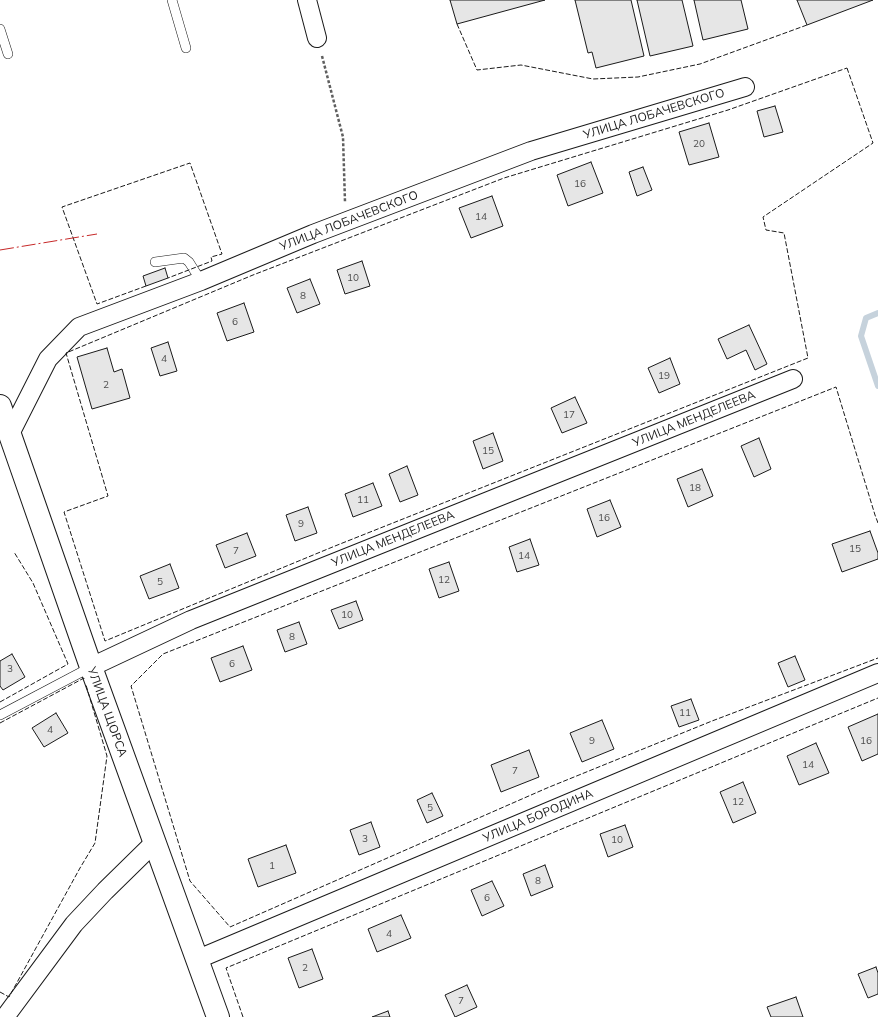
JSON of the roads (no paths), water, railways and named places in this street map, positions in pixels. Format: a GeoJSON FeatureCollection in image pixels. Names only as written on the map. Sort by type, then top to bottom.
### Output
{"type":"FeatureCollection","features":[{"type":"Feature","properties":{"kind":"main road","name":"УЛИЦА ЩОРСА"},"geometry":{"type":"LineString","coordinates":[[0,406],[91,667],[218,1017]]}},
{"type":"Feature","properties":{"kind":"street"},"geometry":{"type":"LineString","coordinates":[[307,0],[317,38]]}},
{"type":"Feature","properties":{"kind":"street","name":"УЛИЦА ЛОБАЧЕВСКОГО"},"geometry":{"type":"LineString","coordinates":[[10,434],[48,359],[79,326],[201,281],[348,221],[531,151],[745,87]]}},
{"type":"Feature","properties":{"kind":"street","name":"УЛИЦА МЕНДЕЛЕЕВА"},"geometry":{"type":"LineString","coordinates":[[91,667],[191,620],[793,379]]}},
{"type":"Feature","properties":{"kind":"street","name":"УЛИЦА БОРОДИНА"},"geometry":{"type":"LineString","coordinates":[[198,959],[878,672]]}},
{"type":"Feature","properties":{"kind":"street"},"geometry":{"type":"LineString","coordinates":[[5,1017],[74,924],[105,890],[155,842]]}},
{"type":"Feature","properties":{"kind":"lane"},"geometry":{"type":"LineString","coordinates":[[172,0],[186,48]]}},
{"type":"Feature","properties":{"kind":"lane"},"geometry":{"type":"LineString","coordinates":[[0,29],[8,54]]}},
{"type":"Feature","properties":{"kind":"lane"},"geometry":{"type":"LineString","coordinates":[[155,262],[184,258],[189,262],[201,281]]}},
{"type":"Feature","properties":{"kind":"lane","name":"УЛИЦА МЕНДЕЛЕЕВА"},"geometry":{"type":"LineString","coordinates":[[0,715],[91,667]]}},
{"type":"Feature","properties":{"kind":"waterway"},"geometry":{"type":"LineString","coordinates":[[878,313],[866,318],[861,336],[878,386]]}}]}
